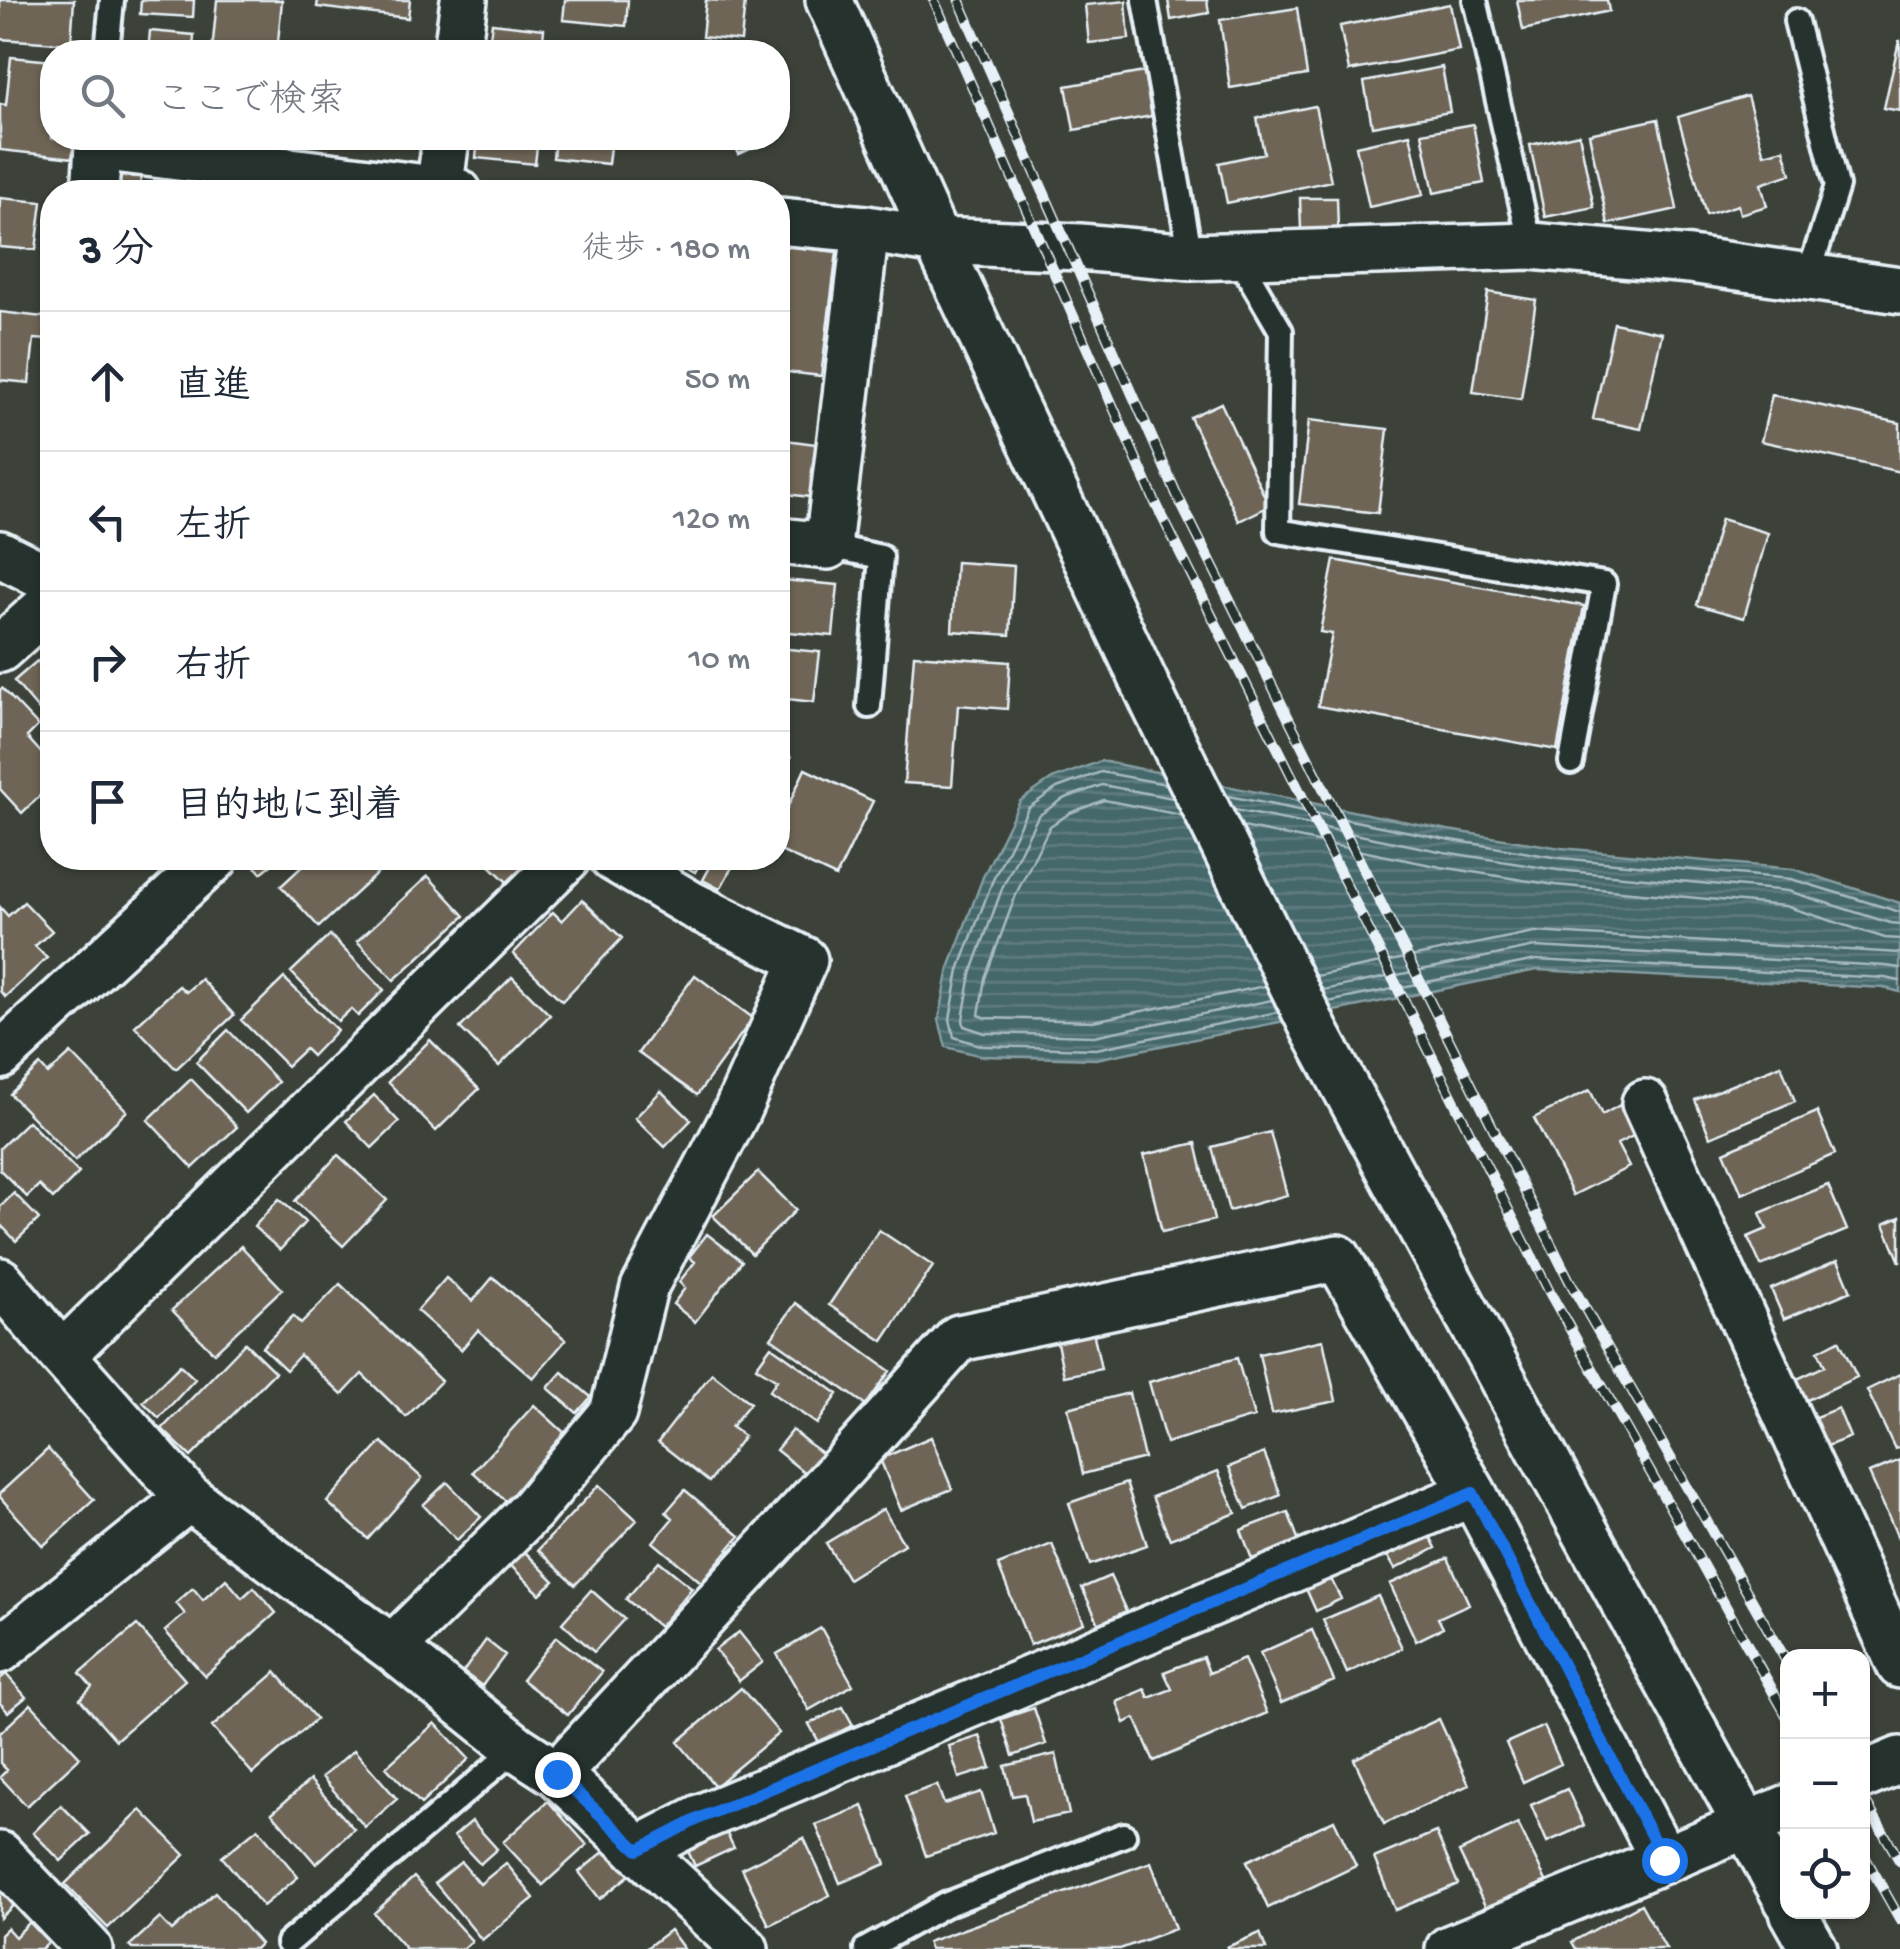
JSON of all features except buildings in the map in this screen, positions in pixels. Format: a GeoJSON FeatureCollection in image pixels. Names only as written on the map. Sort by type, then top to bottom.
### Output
{"type":"FeatureCollection","features":[{"type":"Feature","properties":{"kind":"street"},"geometry":{"type":"LineString","coordinates":[[459,40],[464,0]]}},
{"type":"Feature","properties":{"kind":"street"},"geometry":{"type":"LineString","coordinates":[[829,0],[1156,707],[1315,1031],[1780,1887]]}},
{"type":"Feature","properties":{"kind":"street"},"geometry":{"type":"LineString","coordinates":[[95,180],[97,150]]}},
{"type":"Feature","properties":{"kind":"street"},"geometry":{"type":"LineString","coordinates":[[154,150],[362,180]]}},
{"type":"Feature","properties":{"kind":"street"},"geometry":{"type":"LineString","coordinates":[[446,150],[446,180]]}},
{"type":"Feature","properties":{"kind":"street"},"geometry":{"type":"LineString","coordinates":[[790,222],[937,240],[1190,256],[1531,246],[1690,260],[1900,290]]}},
{"type":"Feature","properties":{"kind":"street"},"geometry":{"type":"LineString","coordinates":[[790,542],[828,546],[866,229]]}},
{"type":"Feature","properties":{"kind":"street"},"geometry":{"type":"LineString","coordinates":[[0,554],[40,574]]}},
{"type":"Feature","properties":{"kind":"street"},"geometry":{"type":"LineString","coordinates":[[0,649],[40,613]]}},
{"type":"Feature","properties":{"kind":"street"},"geometry":{"type":"LineString","coordinates":[[0,1056],[203,870]]}},
{"type":"Feature","properties":{"kind":"street"},"geometry":{"type":"LineString","coordinates":[[62,1354],[555,870]]}},
{"type":"Feature","properties":{"kind":"street"},"geometry":{"type":"LineString","coordinates":[[392,1648],[531,1512],[613,1413],[644,1288],[736,1113],[804,960],[692,905],[632,870]]}},
{"type":"Feature","properties":{"kind":"street"},"geometry":{"type":"LineString","coordinates":[[1645,1103],[1900,1665]]}},
{"type":"Feature","properties":{"kind":"street"},"geometry":{"type":"LineString","coordinates":[[557,1774],[959,1338],[1338,1258],[1473,1493],[1664,1860]]}},
{"type":"Feature","properties":{"kind":"street"},"geometry":{"type":"LineString","coordinates":[[0,1280],[189,1498],[392,1648],[517,1748],[557,1774],[744,1949]]}},
{"type":"Feature","properties":{"kind":"street"},"geometry":{"type":"LineString","coordinates":[[638,1850],[700,1818],[1473,1493]]}},
{"type":"Feature","properties":{"kind":"street"},"geometry":{"type":"LineString","coordinates":[[0,1650],[189,1498]]}},
{"type":"Feature","properties":{"kind":"street"},"geometry":{"type":"LineString","coordinates":[[1870,1773],[1900,1760]]}},
{"type":"Feature","properties":{"kind":"street"},"geometry":{"type":"LineString","coordinates":[[1449,1949],[1780,1811]]}},
{"type":"Feature","properties":{"kind":"street"},"geometry":{"type":"LineString","coordinates":[[0,1855],[88,1949]]}},
{"type":"Feature","properties":{"kind":"street"},"geometry":{"type":"LineString","coordinates":[[1797,1919],[1814,1949]]}},
{"type":"Feature","properties":{"kind":"lane"},"geometry":{"type":"LineString","coordinates":[[108,40],[112,0]]}},
{"type":"Feature","properties":{"kind":"lane"},"geometry":{"type":"LineString","coordinates":[[1146,0],[1190,256]]}},
{"type":"Feature","properties":{"kind":"lane"},"geometry":{"type":"LineString","coordinates":[[1475,0],[1531,246]]}},
{"type":"Feature","properties":{"kind":"lane"},"geometry":{"type":"LineString","coordinates":[[1796,21],[1837,186],[1808,277]]}},
{"type":"Feature","properties":{"kind":"lane"},"geometry":{"type":"LineString","coordinates":[[1236,254],[1281,331],[1278,531],[1604,584],[1571,762]]}},
{"type":"Feature","properties":{"kind":"lane"},"geometry":{"type":"LineString","coordinates":[[828,546],[881,557],[869,706]]}},
{"type":"Feature","properties":{"kind":"lane"},"geometry":{"type":"LineString","coordinates":[[288,1944],[517,1748]]}},
{"type":"Feature","properties":{"kind":"lane"},"geometry":{"type":"LineString","coordinates":[[866,1949],[945,1905],[1124,1835]]}},
{"type":"Feature","properties":{"kind":"water"},"geometry":{"type":"Polygon","coordinates":[[[1101,761],[1448,830],[1561,848],[1793,869],[1900,903],[1900,992],[1885,988],[1537,970],[1096,1059],[982,1056],[946,1047],[939,1020],[949,968],[983,877],[1020,801],[1052,779],[1101,761]]]}},
{"type":"Feature","properties":{"kind":"railway"},"geometry":{"type":"LineString","coordinates":[[934,0],[1156,504],[1550,1293],[1780,1704]]}},
{"type":"Feature","properties":{"kind":"railway"},"geometry":{"type":"LineString","coordinates":[[959,0],[1177,495],[1570,1282],[1780,1650]]}},
{"type":"Feature","properties":{"kind":"railway"},"geometry":{"type":"LineString","coordinates":[[1870,1810],[1900,1861]]}},
{"type":"Feature","properties":{"kind":"railway"},"geometry":{"type":"LineString","coordinates":[[1870,1866],[1900,1919]]}},
{"type":"Feature","properties":{"kind":"route"},"geometry":{"type":"LineString","coordinates":[[557,1774],[638,1850],[700,1818],[1473,1493],[1664,1860]]}}]}
